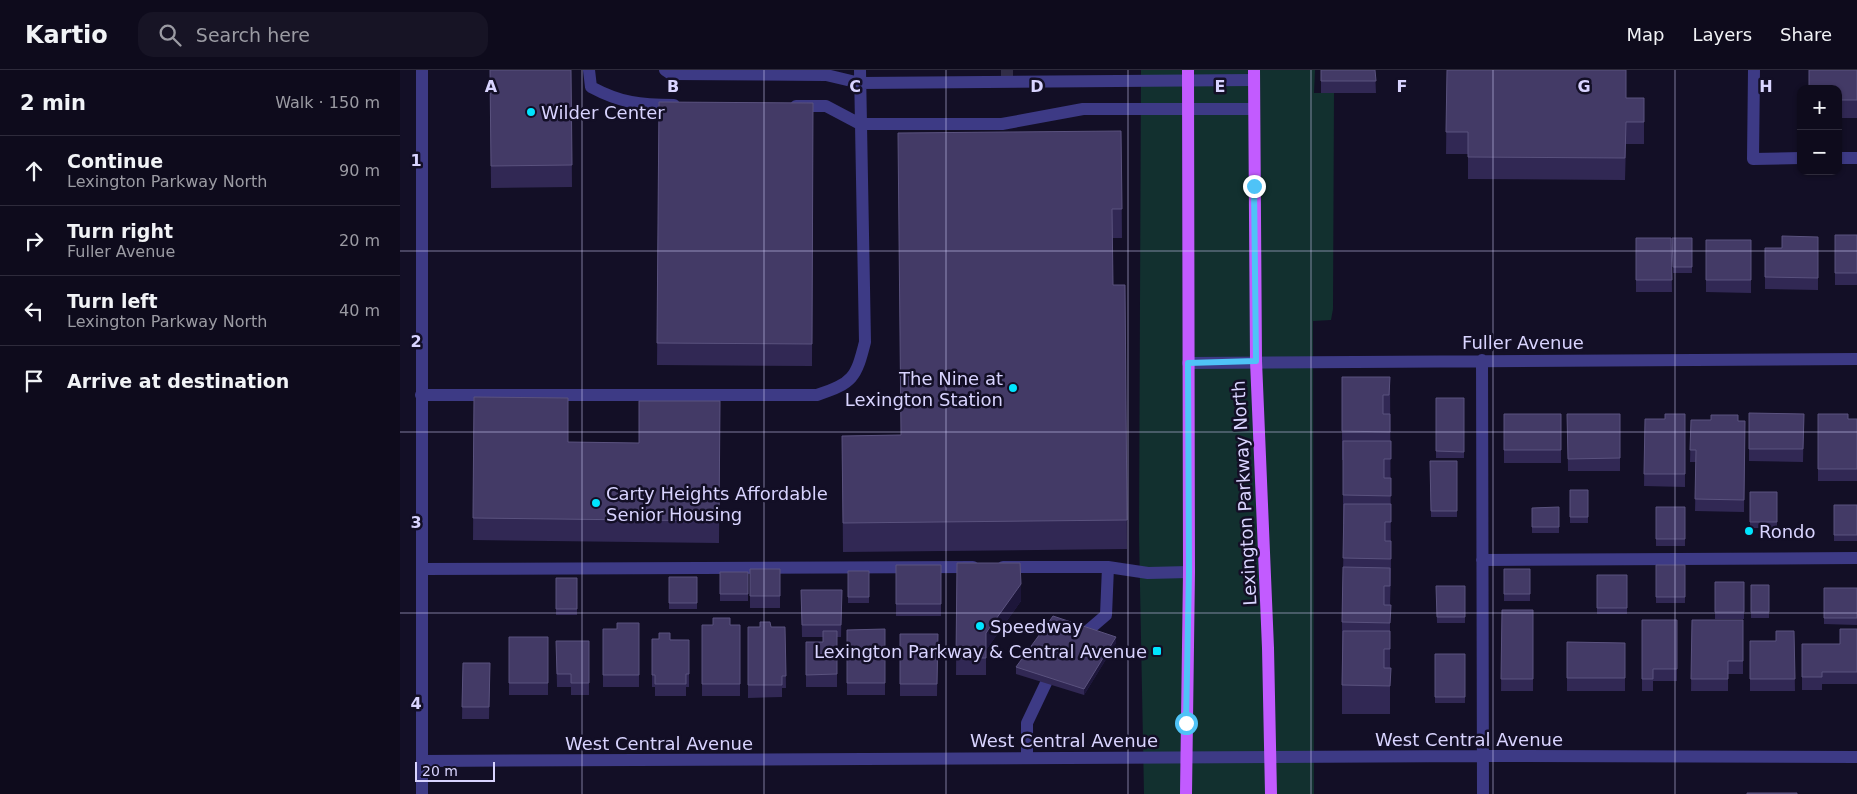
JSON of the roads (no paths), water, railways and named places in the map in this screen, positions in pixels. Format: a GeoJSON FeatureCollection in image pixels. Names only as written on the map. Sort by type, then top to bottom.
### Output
{"type":"FeatureCollection","features":[{"type":"Feature","properties":{"kind":"main road"},"geometry":{"type":"LineString","coordinates":[[1186,794],[1189,572],[1188,75]]}},
{"type":"Feature","properties":{"kind":"main road","name":"Lexington Parkway North"},"geometry":{"type":"LineString","coordinates":[[1254,75],[1256,361],[1271,794]]}},
{"type":"Feature","properties":{"kind":"street"},"geometry":{"type":"LineString","coordinates":[[422,70],[422,794]]}},
{"type":"Feature","properties":{"kind":"street"},"geometry":{"type":"LineString","coordinates":[[589,70],[591,87],[614,99],[639,105],[688,105]]}},
{"type":"Feature","properties":{"kind":"street"},"geometry":{"type":"LineString","coordinates":[[666,70],[671,74],[826,75],[860,83],[1254,75]]}},
{"type":"Feature","properties":{"kind":"street"},"geometry":{"type":"LineString","coordinates":[[421,395],[817,395],[841,387],[858,370],[865,342],[860,70]]}},
{"type":"Feature","properties":{"kind":"street"},"geometry":{"type":"LineString","coordinates":[[1754,70],[1753,159],[1797,158]]}},
{"type":"Feature","properties":{"kind":"street"},"geometry":{"type":"LineString","coordinates":[[787,106],[826,106],[860,124],[1002,124],[1083,109],[1253,109]]}},
{"type":"Feature","properties":{"kind":"street"},"geometry":{"type":"LineString","coordinates":[[1842,158],[1857,158]]}},
{"type":"Feature","properties":{"kind":"street","name":"Fuller Avenue"},"geometry":{"type":"LineString","coordinates":[[1188,363],[1256,361],[1857,359]]}},
{"type":"Feature","properties":{"kind":"street"},"geometry":{"type":"LineString","coordinates":[[1482,360],[1483,794]]}},
{"type":"Feature","properties":{"kind":"street"},"geometry":{"type":"LineString","coordinates":[[1482,560],[1857,558]]}},
{"type":"Feature","properties":{"kind":"street"},"geometry":{"type":"LineString","coordinates":[[423,569],[1108,567],[1148,573],[1189,572]]}},
{"type":"Feature","properties":{"kind":"street"},"geometry":{"type":"LineString","coordinates":[[1085,633],[1106,616],[1108,567]]}},
{"type":"Feature","properties":{"kind":"street"},"geometry":{"type":"LineString","coordinates":[[1027,758],[1027,723],[1046,684]]}},
{"type":"Feature","properties":{"kind":"street","name":"West Central Avenue"},"geometry":{"type":"LineString","coordinates":[[422,761],[1482,756],[1857,757]]}},
{"type":"Feature","properties":{"kind":"tunnel"},"geometry":{"type":"LineString","coordinates":[[1007,70],[1007,82]]}},
{"type":"Feature","properties":{"kind":"place","name":"Wilder Center"},"geometry":{"type":"Point","coordinates":[531,112]}},
{"type":"Feature","properties":{"kind":"place","name":"The Nine at Lexington Station"},"geometry":{"type":"Point","coordinates":[1013,388]}},
{"type":"Feature","properties":{"kind":"place","name":"Carty Heights Affordable Senior Housing"},"geometry":{"type":"Point","coordinates":[596,503]}},
{"type":"Feature","properties":{"kind":"place","name":"Rondo"},"geometry":{"type":"Point","coordinates":[1749,531]}},
{"type":"Feature","properties":{"kind":"place","name":"Speedway"},"geometry":{"type":"Point","coordinates":[980,626]}},
{"type":"Feature","properties":{"kind":"place","name":"Lexington Parkway & Central Avenue"},"geometry":{"type":"Point","coordinates":[1157,651]}}]}
